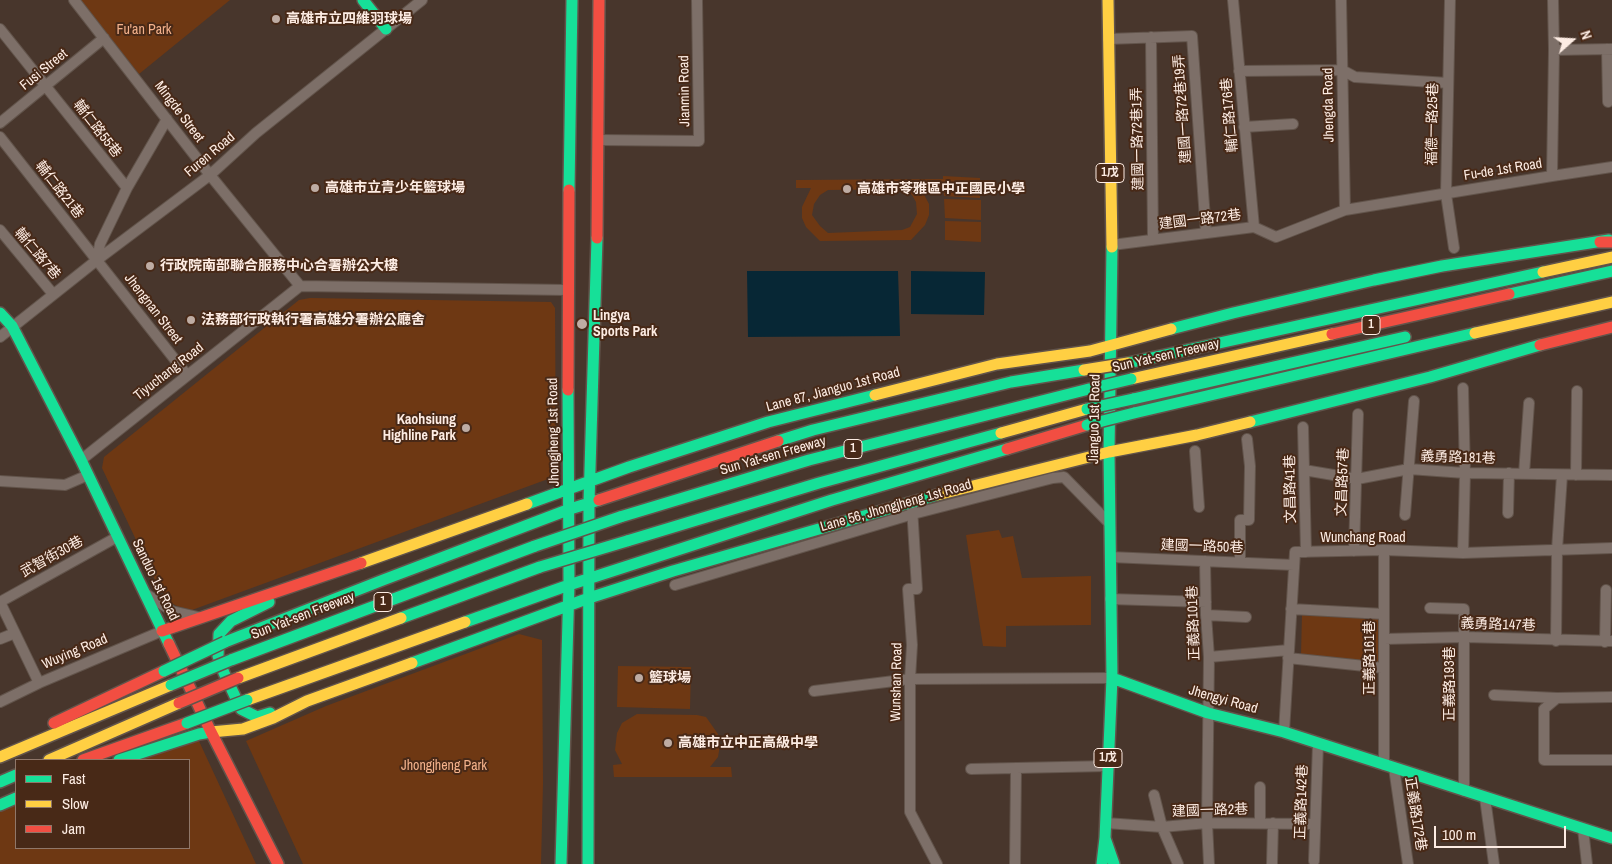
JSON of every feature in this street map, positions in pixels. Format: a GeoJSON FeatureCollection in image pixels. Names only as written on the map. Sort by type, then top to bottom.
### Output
{"type":"FeatureCollection","features":[{"type":"Feature","properties":{"kind":"main road"},"geometry":{"type":"LineString","coordinates":[[363,0],[386,29]]}},
{"type":"Feature","properties":{"kind":"main road","name":"Jhongjheng 1st Road"},"geometry":{"type":"LineString","coordinates":[[561,864],[570,509],[567,290],[572,0]]}},
{"type":"Feature","properties":{"kind":"main road"},"geometry":{"type":"LineString","coordinates":[[588,864],[589,502],[599,140],[599,0]]}},
{"type":"Feature","properties":{"kind":"main road","name":"Jianguo 1st Road"},"geometry":{"type":"LineString","coordinates":[[1105,838],[1112,678],[1109,452],[1112,245],[1108,0]]}},
{"type":"Feature","properties":{"kind":"main road","name":"Lane 87, Jianguo 1st Road"},"geometry":{"type":"LineString","coordinates":[[350,567],[630,467],[778,420],[997,364],[1084,352],[1111,346],[1233,313],[1365,282],[1442,266],[1612,241]]}},
{"type":"Feature","properties":{"kind":"main road"},"geometry":{"type":"LineString","coordinates":[[0,748],[225,642],[383,580],[589,502],[813,430],[1011,382],[1128,363],[1612,257]]}},
{"type":"Feature","properties":{"kind":"main road","name":"Sun Yat-sen Freeway"},"geometry":{"type":"LineString","coordinates":[[0,757],[231,660],[535,546],[620,517],[809,460],[1088,389],[1612,270]]}},
{"type":"Feature","properties":{"kind":"main road"},"geometry":{"type":"LineString","coordinates":[[1440,330],[1612,295]]}},
{"type":"Feature","properties":{"kind":"main road"},"geometry":{"type":"LineString","coordinates":[[86,759],[569,585],[832,500],[1134,413],[1612,302]]}},
{"type":"Feature","properties":{"kind":"main road","name":"Sanduo 1st Road"},"geometry":{"type":"LineString","coordinates":[[0,313],[12,326],[81,460],[162,631],[278,864]]}},
{"type":"Feature","properties":{"kind":"main road"},"geometry":{"type":"LineString","coordinates":[[350,567],[272,600],[231,621],[219,634],[218,656],[241,709],[257,717],[307,701],[589,598],[673,571],[912,502],[1109,452],[1197,435],[1350,398],[1532,347],[1612,327]]}},
{"type":"Feature","properties":{"kind":"main road","name":"1"},"geometry":{"type":"LineString","coordinates":[[51,759],[238,678],[540,567],[819,483],[1087,409],[1420,334]]}},
{"type":"Feature","properties":{"kind":"main road"},"geometry":{"type":"LineString","coordinates":[[162,631],[350,567]]}},
{"type":"Feature","properties":{"kind":"main road","name":"Jhengyi Road"},"geometry":{"type":"LineString","coordinates":[[1112,678],[1208,713],[1284,732],[1464,792],[1612,838]]}},
{"type":"Feature","properties":{"kind":"main road"},"geometry":{"type":"LineString","coordinates":[[122,759],[195,736],[212,732],[243,729],[273,718],[307,701]]}},
{"type":"Feature","properties":{"kind":"main road"},"geometry":{"type":"LineString","coordinates":[[0,782],[15,775]]}},
{"type":"Feature","properties":{"kind":"main road"},"geometry":{"type":"LineString","coordinates":[[0,793],[15,786]]}},
{"type":"Feature","properties":{"kind":"main road"},"geometry":{"type":"LineString","coordinates":[[0,805],[15,798]]}},
{"type":"Feature","properties":{"kind":"main road"},"geometry":{"type":"LineString","coordinates":[[1105,838],[1114,864]]}},
{"type":"Feature","properties":{"kind":"main road","name":"1戊"},"geometry":{"type":"LineString","coordinates":[[1102,864],[1105,838]]}},
{"type":"Feature","properties":{"kind":"street","name":"Mingde Street"},"geometry":{"type":"LineString","coordinates":[[74,0],[300,286]]}},
{"type":"Feature","properties":{"kind":"street","name":"Furen Road"},"geometry":{"type":"LineString","coordinates":[[0,337],[210,174],[256,133],[422,0]]}},
{"type":"Feature","properties":{"kind":"street","name":"Jianmin Road"},"geometry":{"type":"LineString","coordinates":[[599,140],[699,142],[698,0]]}},
{"type":"Feature","properties":{"kind":"street","name":"輔仁路176巷"},"geometry":{"type":"LineString","coordinates":[[1233,0],[1254,227]]}},
{"type":"Feature","properties":{"kind":"street","name":"Jhengda Road"},"geometry":{"type":"LineString","coordinates":[[1341,0],[1345,210]]}},
{"type":"Feature","properties":{"kind":"street","name":"福德一路25巷"},"geometry":{"type":"LineString","coordinates":[[1450,0],[1446,194],[1454,248]]}},
{"type":"Feature","properties":{"kind":"street","name":"Fu-de 1st Road"},"geometry":{"type":"LineString","coordinates":[[1345,210],[1552,176],[1553,0]]}},
{"type":"Feature","properties":{"kind":"street","name":"輔仁路55巷"},"geometry":{"type":"LineString","coordinates":[[0,29],[127,188]]}},
{"type":"Feature","properties":{"kind":"street","name":"建國一路72巷19弄"},"geometry":{"type":"LineString","coordinates":[[1108,39],[1192,36],[1206,233]]}},
{"type":"Feature","properties":{"kind":"street","name":"建國一路72巷1弄"},"geometry":{"type":"LineString","coordinates":[[1151,37],[1152,240]]}},
{"type":"Feature","properties":{"kind":"street","name":"Fusi Street"},"geometry":{"type":"LineString","coordinates":[[0,123],[104,38]]}},
{"type":"Feature","properties":{"kind":"street"},"geometry":{"type":"LineString","coordinates":[[1554,50],[1610,49],[1608,102]]}},
{"type":"Feature","properties":{"kind":"street"},"geometry":{"type":"LineString","coordinates":[[1240,72],[1342,70],[1355,77],[1448,83]]}},
{"type":"Feature","properties":{"kind":"street"},"geometry":{"type":"LineString","coordinates":[[97,260],[100,244],[127,188],[167,118]]}},
{"type":"Feature","properties":{"kind":"street"},"geometry":{"type":"LineString","coordinates":[[1244,127],[1293,124]]}},
{"type":"Feature","properties":{"kind":"street","name":"輔仁路21巷"},"geometry":{"type":"LineString","coordinates":[[0,137],[97,260]]}},
{"type":"Feature","properties":{"kind":"street"},"geometry":{"type":"LineString","coordinates":[[1552,176],[1612,167]]}},
{"type":"Feature","properties":{"kind":"street","name":"建國一路72巷"},"geometry":{"type":"LineString","coordinates":[[1112,245],[1254,227],[1276,237],[1345,210]]}},
{"type":"Feature","properties":{"kind":"street","name":"輔仁路7巷"},"geometry":{"type":"LineString","coordinates":[[0,230],[53,294]]}},
{"type":"Feature","properties":{"kind":"street","name":"Jhengnan Street"},"geometry":{"type":"LineString","coordinates":[[97,260],[187,375]]}},
{"type":"Feature","properties":{"kind":"street"},"geometry":{"type":"LineString","coordinates":[[300,286],[567,290]]}},
{"type":"Feature","properties":{"kind":"street","name":"Tiyuchang Road"},"geometry":{"type":"LineString","coordinates":[[81,460],[300,286]]}},
{"type":"Feature","properties":{"kind":"street"},"geometry":{"type":"LineString","coordinates":[[1463,388],[1465,473],[1463,553]]}},
{"type":"Feature","properties":{"kind":"street"},"geometry":{"type":"LineString","coordinates":[[1576,475],[1577,392]]}},
{"type":"Feature","properties":{"kind":"street"},"geometry":{"type":"LineString","coordinates":[[1406,514],[1414,400]]}},
{"type":"Feature","properties":{"kind":"street"},"geometry":{"type":"LineString","coordinates":[[1524,474],[1529,403]]}},
{"type":"Feature","properties":{"kind":"street","name":"文昌路57巷"},"geometry":{"type":"LineString","coordinates":[[1354,551],[1358,414]]}},
{"type":"Feature","properties":{"kind":"street","name":"文昌路41巷"},"geometry":{"type":"LineString","coordinates":[[1303,427],[1306,552]]}},
{"type":"Feature","properties":{"kind":"street"},"geometry":{"type":"LineString","coordinates":[[1240,562],[1240,520],[1249,520],[1250,466],[1247,440]]}},
{"type":"Feature","properties":{"kind":"street"},"geometry":{"type":"LineString","coordinates":[[1195,451],[1198,507]]}},
{"type":"Feature","properties":{"kind":"street","name":"義勇路181巷"},"geometry":{"type":"LineString","coordinates":[[1304,470],[1357,479],[1409,470],[1562,475],[1612,474]]}},
{"type":"Feature","properties":{"kind":"street"},"geometry":{"type":"LineString","coordinates":[[1508,513],[1509,473]]}},
{"type":"Feature","properties":{"kind":"street"},"geometry":{"type":"LineString","coordinates":[[0,481],[65,486],[88,475]]}},
{"type":"Feature","properties":{"kind":"street"},"geometry":{"type":"LineString","coordinates":[[1556,641],[1557,550],[1562,475]]}},
{"type":"Feature","properties":{"kind":"street","name":"Lane 56, Jhongjheng 1st Road"},"geometry":{"type":"LineString","coordinates":[[675,585],[912,514],[1053,478],[1064,477],[1110,524]]}},
{"type":"Feature","properties":{"kind":"street","name":"Wunshan Road"},"geometry":{"type":"LineString","coordinates":[[912,502],[917,589],[908,589],[912,645],[910,679],[910,812],[937,864]]}},
{"type":"Feature","properties":{"kind":"street","name":"武智街30巷"},"geometry":{"type":"LineString","coordinates":[[0,602],[117,537]]}},
{"type":"Feature","properties":{"kind":"street","name":"Wunchang Road"},"geometry":{"type":"LineString","coordinates":[[1294,565],[1295,552],[1384,550],[1463,553],[1612,548]]}},
{"type":"Feature","properties":{"kind":"street","name":"正義路161巷"},"geometry":{"type":"LineString","coordinates":[[1384,550],[1384,668],[1389,767]]}},
{"type":"Feature","properties":{"kind":"street","name":"建國一路50巷"},"geometry":{"type":"LineString","coordinates":[[1110,557],[1294,565]]}},
{"type":"Feature","properties":{"kind":"street","name":"正義路101巷"},"geometry":{"type":"LineString","coordinates":[[1205,561],[1209,657],[1207,823],[1209,864]]}},
{"type":"Feature","properties":{"kind":"street"},"geometry":{"type":"LineString","coordinates":[[1284,732],[1294,565]]}},
{"type":"Feature","properties":{"kind":"street"},"geometry":{"type":"LineString","coordinates":[[1606,590],[1609,642]]}},
{"type":"Feature","properties":{"kind":"street"},"geometry":{"type":"LineString","coordinates":[[144,592],[172,611],[185,616],[201,617]]}},
{"type":"Feature","properties":{"kind":"street"},"geometry":{"type":"LineString","coordinates":[[1110,599],[1206,602]]}},
{"type":"Feature","properties":{"kind":"street"},"geometry":{"type":"LineString","coordinates":[[0,602],[39,683]]}},
{"type":"Feature","properties":{"kind":"street","name":"正義路193巷"},"geometry":{"type":"LineString","coordinates":[[1430,608],[1464,609],[1464,792]]}},
{"type":"Feature","properties":{"kind":"street"},"geometry":{"type":"LineString","coordinates":[[1291,609],[1384,614]]}},
{"type":"Feature","properties":{"kind":"street"},"geometry":{"type":"LineString","coordinates":[[1206,615],[1246,617]]}},
{"type":"Feature","properties":{"kind":"street","name":"Wuying Road"},"geometry":{"type":"LineString","coordinates":[[0,702],[39,683],[162,631]]}},
{"type":"Feature","properties":{"kind":"street"},"geometry":{"type":"LineString","coordinates":[[0,639],[15,633]]}},
{"type":"Feature","properties":{"kind":"street","name":"義勇路147巷"},"geometry":{"type":"LineString","coordinates":[[1384,640],[1464,637],[1609,642]]}},
{"type":"Feature","properties":{"kind":"street"},"geometry":{"type":"LineString","coordinates":[[1209,657],[1289,654],[1384,668]]}},
{"type":"Feature","properties":{"kind":"street","name":"Jhengyi Road"},"geometry":{"type":"LineString","coordinates":[[814,692],[910,679],[1112,678]]}},
{"type":"Feature","properties":{"kind":"street"},"geometry":{"type":"LineString","coordinates":[[1494,695],[1557,698],[1612,697]]}},
{"type":"Feature","properties":{"kind":"street"},"geometry":{"type":"LineString","coordinates":[[1557,698],[1544,709],[1544,760],[1612,760]]}},
{"type":"Feature","properties":{"kind":"street","name":"正義路142巷"},"geometry":{"type":"LineString","coordinates":[[1314,862],[1318,744]]}},
{"type":"Feature","properties":{"kind":"street"},"geometry":{"type":"LineString","coordinates":[[971,769],[1108,766]]}},
{"type":"Feature","properties":{"kind":"street","name":"正義路172巷"},"geometry":{"type":"LineString","coordinates":[[1389,767],[1408,864]]}},
{"type":"Feature","properties":{"kind":"street"},"geometry":{"type":"LineString","coordinates":[[1015,864],[1016,769]]}},
{"type":"Feature","properties":{"kind":"street"},"geometry":{"type":"LineString","coordinates":[[1260,786],[1260,823]]}},
{"type":"Feature","properties":{"kind":"street"},"geometry":{"type":"LineString","coordinates":[[1154,795],[1162,827],[1178,864]]}},
{"type":"Feature","properties":{"kind":"street"},"geometry":{"type":"LineString","coordinates":[[1485,798],[1494,864]]}},
{"type":"Feature","properties":{"kind":"street","name":"建國一路2巷"},"geometry":{"type":"LineString","coordinates":[[1106,823],[1162,827],[1207,823],[1315,824]]}},
{"type":"Feature","properties":{"kind":"street"},"geometry":{"type":"LineString","coordinates":[[1272,864],[1273,824]]}},
{"type":"Feature","properties":{"kind":"street"},"geometry":{"type":"LineString","coordinates":[[1583,829],[1588,864]]}},
{"type":"Feature","properties":{"kind":"green space","name":"Fu'an Park"},"geometry":{"type":"Polygon","coordinates":[[[80,0],[230,0],[139,74],[80,0]]]}},
{"type":"Feature","properties":{"kind":"green space"},"geometry":{"type":"Polygon","coordinates":[[[943,176],[980,178],[980,198],[944,196],[943,188],[920,187],[929,204],[929,215],[925,225],[911,240],[820,241],[806,227],[802,218],[802,207],[811,188],[796,188],[796,180],[943,179],[943,176]],[[905,189],[828,190],[820,195],[814,204],[812,215],[828,233],[902,230],[910,227],[917,214],[916,202],[905,189]]]}},
{"type":"Feature","properties":{"kind":"green space"},"geometry":{"type":"Polygon","coordinates":[[[944,199],[981,200],[981,220],[945,218],[944,199]]]}},
{"type":"Feature","properties":{"kind":"green space"},"geometry":{"type":"Polygon","coordinates":[[[945,221],[981,222],[981,242],[945,240],[945,221]]]}},
{"type":"Feature","properties":{"kind":"green space"},"geometry":{"type":"Polygon","coordinates":[[[310,298],[551,302],[555,308],[556,469],[548,479],[192,610],[177,606],[170,602],[156,582],[102,468],[104,457],[299,300],[310,298]]]}},
{"type":"Feature","properties":{"kind":"green space"},"geometry":{"type":"Polygon","coordinates":[[[999,530],[1002,538],[1013,536],[1022,578],[1091,576],[1091,625],[1006,626],[1006,647],[983,646],[966,535],[999,530]]]}},
{"type":"Feature","properties":{"kind":"green space"},"geometry":{"type":"Polygon","coordinates":[[[1302,614],[1379,618],[1378,664],[1301,655],[1302,614]]]}},
{"type":"Feature","properties":{"kind":"green space","name":"Jhongjheng Park"},"geometry":{"type":"Polygon","coordinates":[[[519,634],[542,640],[543,783],[541,864],[303,864],[246,741],[326,706],[519,634]]]}},
{"type":"Feature","properties":{"kind":"green space","name":"籃球場"},"geometry":{"type":"Polygon","coordinates":[[[618,666],[691,667],[690,709],[617,707],[618,666]]]}},
{"type":"Feature","properties":{"kind":"green space"},"geometry":{"type":"Polygon","coordinates":[[[637,714],[697,715],[706,717],[718,734],[720,745],[718,757],[710,767],[731,767],[732,777],[614,777],[613,765],[622,764],[615,750],[617,733],[622,723],[637,714]]]}},
{"type":"Feature","properties":{"kind":"green space"},"geometry":{"type":"Polygon","coordinates":[[[198,739],[256,864],[0,864],[0,812],[15,805],[15,849],[190,849],[190,759],[142,759],[198,739]]]}},
{"type":"Feature","properties":{"kind":"water"},"geometry":{"type":"Polygon","coordinates":[[[747,271],[898,271],[900,336],[748,337],[747,271]]]}},
{"type":"Feature","properties":{"kind":"water"},"geometry":{"type":"Polygon","coordinates":[[[911,271],[985,272],[984,315],[911,314],[911,271]]]}},
{"type":"Feature","properties":{"kind":"traffic: fast"},"geometry":{"type":"LineString","coordinates":[[363,0],[386,29]]}},
{"type":"Feature","properties":{"kind":"traffic: fast"},"geometry":{"type":"LineString","coordinates":[[569,190],[572,0]]}},
{"type":"Feature","properties":{"kind":"traffic: fast"},"geometry":{"type":"LineString","coordinates":[[588,864],[589,502],[597,238]]}},
{"type":"Feature","properties":{"kind":"traffic: fast"},"geometry":{"type":"LineString","coordinates":[[1171,329],[1374,280],[1442,266],[1609,240]]}},
{"type":"Feature","properties":{"kind":"traffic: fast"},"geometry":{"type":"LineString","coordinates":[[1102,864],[1105,838],[1112,678],[1109,452],[1112,247]]}},
{"type":"Feature","properties":{"kind":"traffic: fast"},"geometry":{"type":"LineString","coordinates":[[1509,294],[1612,271]]}},
{"type":"Feature","properties":{"kind":"traffic: fast"},"geometry":{"type":"LineString","coordinates":[[1128,363],[1543,272]]}},
{"type":"Feature","properties":{"kind":"traffic: fast"},"geometry":{"type":"LineString","coordinates":[[0,313],[12,326],[81,460],[169,644]]}},
{"type":"Feature","properties":{"kind":"traffic: fast"},"geometry":{"type":"LineString","coordinates":[[1134,413],[1475,333]]}},
{"type":"Feature","properties":{"kind":"traffic: fast"},"geometry":{"type":"LineString","coordinates":[[1133,399],[1405,337]]}},
{"type":"Feature","properties":{"kind":"traffic: fast"},"geometry":{"type":"LineString","coordinates":[[1250,422],[1430,377],[1540,345]]}},
{"type":"Feature","properties":{"kind":"traffic: fast"},"geometry":{"type":"LineString","coordinates":[[778,441],[813,430],[1011,382],[1084,370]]}},
{"type":"Feature","properties":{"kind":"traffic: fast"},"geometry":{"type":"LineString","coordinates":[[1089,389],[1131,379]]}},
{"type":"Feature","properties":{"kind":"traffic: fast"},"geometry":{"type":"LineString","coordinates":[[620,517],[809,460],[1089,389]]}},
{"type":"Feature","properties":{"kind":"traffic: fast"},"geometry":{"type":"LineString","coordinates":[[561,864],[569,585],[568,390]]}},
{"type":"Feature","properties":{"kind":"traffic: fast"},"geometry":{"type":"LineString","coordinates":[[527,504],[629,467],[768,422],[875,395]]}},
{"type":"Feature","properties":{"kind":"traffic: fast"},"geometry":{"type":"LineString","coordinates":[[1087,409],[1133,399]]}},
{"type":"Feature","properties":{"kind":"traffic: fast"},"geometry":{"type":"LineString","coordinates":[[1087,425],[1134,413]]}},
{"type":"Feature","properties":{"kind":"traffic: fast"},"geometry":{"type":"LineString","coordinates":[[627,541],[819,483],[1001,433]]}},
{"type":"Feature","properties":{"kind":"traffic: fast"},"geometry":{"type":"LineString","coordinates":[[465,622],[569,585],[832,500],[1007,449]]}},
{"type":"Feature","properties":{"kind":"traffic: fast"},"geometry":{"type":"LineString","coordinates":[[412,663],[589,598],[673,571],[937,495]]}},
{"type":"Feature","properties":{"kind":"traffic: fast"},"geometry":{"type":"LineString","coordinates":[[225,642],[383,580],[570,509],[599,500]]}},
{"type":"Feature","properties":{"kind":"traffic: fast"},"geometry":{"type":"LineString","coordinates":[[535,546],[620,517]]}},
{"type":"Feature","properties":{"kind":"traffic: fast"},"geometry":{"type":"LineString","coordinates":[[540,567],[627,541]]}},
{"type":"Feature","properties":{"kind":"traffic: fast"},"geometry":{"type":"LineString","coordinates":[[231,660],[535,546]]}},
{"type":"Feature","properties":{"kind":"traffic: fast"},"geometry":{"type":"LineString","coordinates":[[401,618],[540,567]]}},
{"type":"Feature","properties":{"kind":"traffic: fast"},"geometry":{"type":"LineString","coordinates":[[269,602],[231,621],[219,634],[218,656],[241,709],[257,717],[270,713]]}},
{"type":"Feature","properties":{"kind":"traffic: fast"},"geometry":{"type":"LineString","coordinates":[[164,671],[225,642]]}},
{"type":"Feature","properties":{"kind":"traffic: fast"},"geometry":{"type":"LineString","coordinates":[[171,685],[231,660]]}},
{"type":"Feature","properties":{"kind":"traffic: fast"},"geometry":{"type":"LineString","coordinates":[[1112,678],[1208,713],[1284,732],[1612,838]]}},
{"type":"Feature","properties":{"kind":"traffic: fast"},"geometry":{"type":"LineString","coordinates":[[187,723],[247,700]]}},
{"type":"Feature","properties":{"kind":"traffic: fast"},"geometry":{"type":"LineString","coordinates":[[122,759],[199,734],[211,732]]}},
{"type":"Feature","properties":{"kind":"traffic: fast"},"geometry":{"type":"LineString","coordinates":[[0,782],[15,775]]}},
{"type":"Feature","properties":{"kind":"traffic: fast"},"geometry":{"type":"LineString","coordinates":[[0,805],[15,798]]}},
{"type":"Feature","properties":{"kind":"traffic: fast"},"geometry":{"type":"LineString","coordinates":[[1105,838],[1114,864]]}},
{"type":"Feature","properties":{"kind":"traffic: slow"},"geometry":{"type":"LineString","coordinates":[[1108,0],[1112,247]]}},
{"type":"Feature","properties":{"kind":"traffic: slow"},"geometry":{"type":"LineString","coordinates":[[1543,272],[1612,257]]}},
{"type":"Feature","properties":{"kind":"traffic: slow"},"geometry":{"type":"LineString","coordinates":[[1475,333],[1612,302]]}},
{"type":"Feature","properties":{"kind":"traffic: slow"},"geometry":{"type":"LineString","coordinates":[[875,395],[997,364],[1090,351],[1171,329]]}},
{"type":"Feature","properties":{"kind":"traffic: slow"},"geometry":{"type":"LineString","coordinates":[[1131,379],[1332,334]]}},
{"type":"Feature","properties":{"kind":"traffic: slow"},"geometry":{"type":"LineString","coordinates":[[1084,370],[1128,363]]}},
{"type":"Feature","properties":{"kind":"traffic: slow"},"geometry":{"type":"LineString","coordinates":[[1001,433],[1087,409]]}},
{"type":"Feature","properties":{"kind":"traffic: slow"},"geometry":{"type":"LineString","coordinates":[[937,495],[1109,452],[1197,435],[1250,422]]}},
{"type":"Feature","properties":{"kind":"traffic: slow"},"geometry":{"type":"LineString","coordinates":[[361,563],[527,504]]}},
{"type":"Feature","properties":{"kind":"traffic: slow"},"geometry":{"type":"LineString","coordinates":[[238,678],[401,618]]}},
{"type":"Feature","properties":{"kind":"traffic: slow"},"geometry":{"type":"LineString","coordinates":[[247,700],[465,622]]}},
{"type":"Feature","properties":{"kind":"traffic: slow"},"geometry":{"type":"LineString","coordinates":[[211,732],[243,729],[273,718],[307,701],[412,663]]}},
{"type":"Feature","properties":{"kind":"traffic: slow"},"geometry":{"type":"LineString","coordinates":[[0,757],[171,685]]}},
{"type":"Feature","properties":{"kind":"traffic: slow"},"geometry":{"type":"LineString","coordinates":[[51,759],[179,703]]}},
{"type":"Feature","properties":{"kind":"traffic: jam"},"geometry":{"type":"LineString","coordinates":[[597,238],[599,0]]}},
{"type":"Feature","properties":{"kind":"traffic: jam"},"geometry":{"type":"LineString","coordinates":[[568,390],[569,190]]}},
{"type":"Feature","properties":{"kind":"traffic: jam"},"geometry":{"type":"LineString","coordinates":[[1600,242],[1612,242]]}},
{"type":"Feature","properties":{"kind":"traffic: jam"},"geometry":{"type":"LineString","coordinates":[[1332,334],[1509,294]]}},
{"type":"Feature","properties":{"kind":"traffic: jam"},"geometry":{"type":"LineString","coordinates":[[1540,345],[1612,327]]}},
{"type":"Feature","properties":{"kind":"traffic: jam"},"geometry":{"type":"LineString","coordinates":[[1007,449],[1087,425]]}},
{"type":"Feature","properties":{"kind":"traffic: jam"},"geometry":{"type":"LineString","coordinates":[[599,500],[778,441]]}},
{"type":"Feature","properties":{"kind":"traffic: jam"},"geometry":{"type":"LineString","coordinates":[[162,631],[361,563]]}},
{"type":"Feature","properties":{"kind":"traffic: jam"},"geometry":{"type":"LineString","coordinates":[[169,644],[278,864]]}},
{"type":"Feature","properties":{"kind":"traffic: jam"},"geometry":{"type":"LineString","coordinates":[[54,723],[164,671]]}},
{"type":"Feature","properties":{"kind":"traffic: jam"},"geometry":{"type":"LineString","coordinates":[[179,703],[238,678]]}},
{"type":"Feature","properties":{"kind":"traffic: jam"},"geometry":{"type":"LineString","coordinates":[[86,759],[187,723]]}},
{"type":"Feature","properties":{"kind":"place","name":"高雄市立四維羽球場"},"geometry":{"type":"Point","coordinates":[276,19]}},
{"type":"Feature","properties":{"kind":"place","name":"高雄市立青少年籃球場"},"geometry":{"type":"Point","coordinates":[315,188]}},
{"type":"Feature","properties":{"kind":"place","name":"高雄市苓雅區中正國民小學"},"geometry":{"type":"Point","coordinates":[847,189]}},
{"type":"Feature","properties":{"kind":"place","name":"行政院南部聯合服務中心合署辦公大樓"},"geometry":{"type":"Point","coordinates":[150,266]}},
{"type":"Feature","properties":{"kind":"place","name":"法務部行政執行署高雄分署辦公廳舍"},"geometry":{"type":"Point","coordinates":[191,320]}},
{"type":"Feature","properties":{"kind":"place","name":"Lingya Sports Park"},"geometry":{"type":"Point","coordinates":[582,324]}},
{"type":"Feature","properties":{"kind":"place","name":"Kaohsiung Highline Park"},"geometry":{"type":"Point","coordinates":[466,428]}},
{"type":"Feature","properties":{"kind":"place","name":"籃球場"},"geometry":{"type":"Point","coordinates":[639,678]}},
{"type":"Feature","properties":{"kind":"place","name":"高雄市立中正高級中學"},"geometry":{"type":"Point","coordinates":[668,743]}}]}
